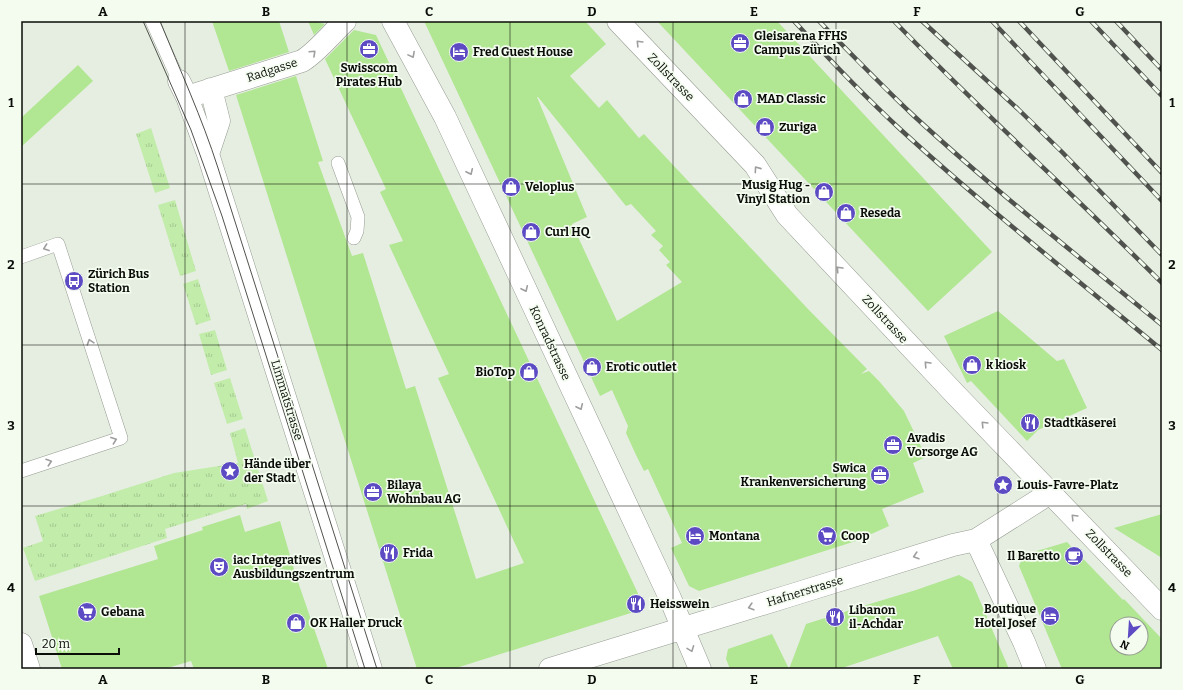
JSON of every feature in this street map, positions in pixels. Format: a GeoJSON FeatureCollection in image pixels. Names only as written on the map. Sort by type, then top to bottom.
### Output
{"type":"FeatureCollection","features":[{"type":"Feature","properties":{"kind":"street","name":"Radgasse"},"geometry":{"type":"LineString","coordinates":[[183,89],[211,89],[302,61],[306,59],[345,21]]}},
{"type":"Feature","properties":{"kind":"street","name":"Konradstrasse"},"geometry":{"type":"LineString","coordinates":[[394,21],[445,117],[683,628],[700,669]]}},
{"type":"Feature","properties":{"kind":"street","name":"Zollstrasse"},"geometry":{"type":"LineString","coordinates":[[618,21],[755,165],[787,214],[954,393],[1162,609]]}},
{"type":"Feature","properties":{"kind":"street","name":"Limmatstrasse"},"geometry":{"type":"LineString","coordinates":[[183,89],[208,154],[371,669]]}},
{"type":"Feature","properties":{"kind":"street"},"geometry":{"type":"LineString","coordinates":[[208,154],[219,121],[211,89]]}},
{"type":"Feature","properties":{"kind":"street","name":"Hafnerstrasse"},"geometry":{"type":"LineString","coordinates":[[550,669],[953,545],[976,540],[1050,493]]}},
{"type":"Feature","properties":{"kind":"street"},"geometry":{"type":"LineString","coordinates":[[976,540],[1024,642],[1035,669]]}},
{"type":"Feature","properties":{"kind":"street"},"geometry":{"type":"LineString","coordinates":[[21,644],[29,669]]}},
{"type":"Feature","properties":{"kind":"lane"},"geometry":{"type":"LineString","coordinates":[[152,21],[183,89]]}},
{"type":"Feature","properties":{"kind":"lane"},"geometry":{"type":"LineString","coordinates":[[338,163],[358,217],[358,224],[354,238]]}},
{"type":"Feature","properties":{"kind":"lane"},"geometry":{"type":"LineString","coordinates":[[21,257],[58,244],[121,438],[21,471]]}},
{"type":"Feature","properties":{"kind":"green space"},"geometry":{"type":"Polygon","coordinates":[[[151,128],[170,188],[155,193],[136,134],[151,128]]]}},
{"type":"Feature","properties":{"kind":"green space"},"geometry":{"type":"Polygon","coordinates":[[[175,200],[196,271],[180,276],[158,205],[175,200]]]}},
{"type":"Feature","properties":{"kind":"green space"},"geometry":{"type":"Polygon","coordinates":[[[198,279],[211,320],[196,325],[183,284],[198,279]]]}},
{"type":"Feature","properties":{"kind":"green space"},"geometry":{"type":"Polygon","coordinates":[[[215,330],[227,370],[211,375],[199,334],[215,330]]]}},
{"type":"Feature","properties":{"kind":"green space"},"geometry":{"type":"Polygon","coordinates":[[[230,378],[243,419],[227,424],[214,383],[230,378]]]}},
{"type":"Feature","properties":{"kind":"green space"},"geometry":{"type":"Polygon","coordinates":[[[245,428],[268,501],[247,509],[246,504],[165,529],[167,538],[35,581],[23,548],[43,541],[35,516],[174,473],[238,463],[230,433],[245,428]]]}},
{"type":"Feature","properties":{"kind":"building"},"geometry":{"type":"Polygon","coordinates":[[[212,21],[279,21],[289,52],[229,71],[212,21]]]}},
{"type":"Feature","properties":{"kind":"building"},"geometry":{"type":"Polygon","coordinates":[[[308,21],[312,21],[325,24],[314,35],[308,21]]]}},
{"type":"Feature","properties":{"kind":"building"},"geometry":{"type":"Polygon","coordinates":[[[424,21],[585,21],[606,44],[570,76],[599,108],[607,100],[639,138],[644,134],[808,309],[867,369],[861,374],[869,371],[879,381],[904,411],[926,457],[913,463],[924,492],[882,509],[889,526],[856,541],[699,591],[689,586],[671,548],[682,543],[648,469],[644,471],[636,455],[626,433],[628,426],[612,390],[600,396],[424,21]],[[538,97],[587,217],[572,224],[617,321],[682,282],[666,265],[670,262],[659,250],[663,246],[651,235],[656,231],[631,204],[626,206],[538,97]]]}},
{"type":"Feature","properties":{"kind":"building"},"geometry":{"type":"Polygon","coordinates":[[[657,21],[777,21],[992,252],[928,311],[657,21]]]}},
{"type":"Feature","properties":{"kind":"building"},"geometry":{"type":"Polygon","coordinates":[[[354,30],[376,35],[642,602],[637,611],[453,669],[417,669],[236,95],[296,76],[323,161],[318,162],[352,256],[363,253],[406,389],[415,386],[476,579],[524,563],[438,378],[449,374],[389,245],[403,241],[380,192],[386,189],[325,59],[354,30]]]}},
{"type":"Feature","properties":{"kind":"building"},"geometry":{"type":"Polygon","coordinates":[[[78,65],[93,81],[21,147],[21,118],[78,65]]]}},
{"type":"Feature","properties":{"kind":"building"},"geometry":{"type":"Polygon","coordinates":[[[998,311],[1057,361],[1064,359],[1087,408],[1038,430],[1027,441],[971,381],[967,383],[944,336],[998,311]]]}},
{"type":"Feature","properties":{"kind":"building"},"geometry":{"type":"Polygon","coordinates":[[[1162,514],[1162,558],[1114,528],[1162,514]]]}},
{"type":"Feature","properties":{"kind":"building"},"geometry":{"type":"Polygon","coordinates":[[[240,515],[245,532],[280,521],[296,576],[328,669],[194,669],[191,661],[164,669],[62,669],[39,596],[158,559],[154,546],[203,530],[202,527],[240,515]]]}},
{"type":"Feature","properties":{"kind":"building"},"geometry":{"type":"Polygon","coordinates":[[[1067,542],[1140,616],[1109,616],[1109,656],[1149,656],[1149,625],[1162,639],[1162,669],[1062,669],[1019,566],[1023,555],[1067,542]]]}},
{"type":"Feature","properties":{"kind":"building"},"geometry":{"type":"Polygon","coordinates":[[[959,575],[972,582],[1009,669],[953,669],[938,636],[839,669],[789,669],[806,624],[959,575]]]}},
{"type":"Feature","properties":{"kind":"building"},"geometry":{"type":"Polygon","coordinates":[[[772,634],[789,669],[730,669],[726,659],[728,649],[772,634]]]}},
{"type":"Feature","properties":{"kind":"tram line"},"geometry":{"type":"LineString","coordinates":[[143,21],[191,130],[222,216],[365,669]]}},
{"type":"Feature","properties":{"kind":"tram line"},"geometry":{"type":"LineString","coordinates":[[160,21],[212,149],[377,669]]}},
{"type":"Feature","properties":{"kind":"railway"},"geometry":{"type":"LineString","coordinates":[[794,21],[873,103],[932,158],[997,214],[1162,350]]}},
{"type":"Feature","properties":{"kind":"railway"},"geometry":{"type":"LineString","coordinates":[[819,21],[890,93],[974,170],[1162,325]]}},
{"type":"Feature","properties":{"kind":"railway"},"geometry":{"type":"LineString","coordinates":[[894,21],[960,88],[1162,283]]}},
{"type":"Feature","properties":{"kind":"railway"},"geometry":{"type":"LineString","coordinates":[[922,21],[1018,109],[1162,255]]}},
{"type":"Feature","properties":{"kind":"railway"},"geometry":{"type":"LineString","coordinates":[[992,21],[1162,201]]}},
{"type":"Feature","properties":{"kind":"railway"},"geometry":{"type":"LineString","coordinates":[[1019,21],[1162,173]]}},
{"type":"Feature","properties":{"kind":"railway"},"geometry":{"type":"LineString","coordinates":[[1091,21],[1162,96]]}},
{"type":"Feature","properties":{"kind":"railway"},"geometry":{"type":"LineString","coordinates":[[1116,21],[1162,70]]}},
{"type":"Feature","properties":{"kind":"place","name":"Gleisarena FFHS Campus Zürich"},"geometry":{"type":"Point","coordinates":[740,43]}},
{"type":"Feature","properties":{"kind":"place","name":"Swisscom Pirates Hub"},"geometry":{"type":"Point","coordinates":[369,49]}},
{"type":"Feature","properties":{"kind":"place","name":"Fred Guest House"},"geometry":{"type":"Point","coordinates":[459,52]}},
{"type":"Feature","properties":{"kind":"place","name":"MAD Classic"},"geometry":{"type":"Point","coordinates":[743,99]}},
{"type":"Feature","properties":{"kind":"place","name":"Zuriga"},"geometry":{"type":"Point","coordinates":[765,127]}},
{"type":"Feature","properties":{"kind":"place","name":"Veloplus"},"geometry":{"type":"Point","coordinates":[511,187]}},
{"type":"Feature","properties":{"kind":"place","name":"Musig Hug - Vinyl Station"},"geometry":{"type":"Point","coordinates":[824,192]}},
{"type":"Feature","properties":{"kind":"place","name":"Reseda"},"geometry":{"type":"Point","coordinates":[846,213]}},
{"type":"Feature","properties":{"kind":"place","name":"Curl HQ"},"geometry":{"type":"Point","coordinates":[531,232]}},
{"type":"Feature","properties":{"kind":"place","name":"Zürich Bus Station"},"geometry":{"type":"Point","coordinates":[74,281]}},
{"type":"Feature","properties":{"kind":"place","name":"k kiosk"},"geometry":{"type":"Point","coordinates":[972,365]}},
{"type":"Feature","properties":{"kind":"place","name":"Erotic outlet"},"geometry":{"type":"Point","coordinates":[592,367]}},
{"type":"Feature","properties":{"kind":"place","name":"BioTop"},"geometry":{"type":"Point","coordinates":[529,372]}},
{"type":"Feature","properties":{"kind":"place","name":"Stadtkäserei"},"geometry":{"type":"Point","coordinates":[1030,423]}},
{"type":"Feature","properties":{"kind":"place","name":"Avadis Vorsorge AG"},"geometry":{"type":"Point","coordinates":[893,445]}},
{"type":"Feature","properties":{"kind":"place","name":"Hände über der Stadt"},"geometry":{"type":"Point","coordinates":[230,471]}},
{"type":"Feature","properties":{"kind":"place","name":"Swica Krankenversicherung"},"geometry":{"type":"Point","coordinates":[880,475]}},
{"type":"Feature","properties":{"kind":"place","name":"Louis-Favre-Platz"},"geometry":{"type":"Point","coordinates":[1003,485]}},
{"type":"Feature","properties":{"kind":"place","name":"Bilaya Wohnbau AG"},"geometry":{"type":"Point","coordinates":[373,492]}},
{"type":"Feature","properties":{"kind":"place","name":"Montana"},"geometry":{"type":"Point","coordinates":[695,536]}},
{"type":"Feature","properties":{"kind":"place","name":"Coop"},"geometry":{"type":"Point","coordinates":[827,536]}},
{"type":"Feature","properties":{"kind":"place","name":"Frida"},"geometry":{"type":"Point","coordinates":[389,553]}},
{"type":"Feature","properties":{"kind":"place","name":"Il Baretto"},"geometry":{"type":"Point","coordinates":[1074,556]}},
{"type":"Feature","properties":{"kind":"place","name":"iac Integratives Ausbildungszentrum"},"geometry":{"type":"Point","coordinates":[219,567]}},
{"type":"Feature","properties":{"kind":"place","name":"Heisswein"},"geometry":{"type":"Point","coordinates":[636,604]}},
{"type":"Feature","properties":{"kind":"place","name":"Gebana"},"geometry":{"type":"Point","coordinates":[87,612]}},
{"type":"Feature","properties":{"kind":"place","name":"Boutique Hotel Josef"},"geometry":{"type":"Point","coordinates":[1050,616]}},
{"type":"Feature","properties":{"kind":"place","name":"Libanon il-Achdar"},"geometry":{"type":"Point","coordinates":[835,617]}},
{"type":"Feature","properties":{"kind":"place","name":"OK Haller Druck"},"geometry":{"type":"Point","coordinates":[296,623]}}]}
